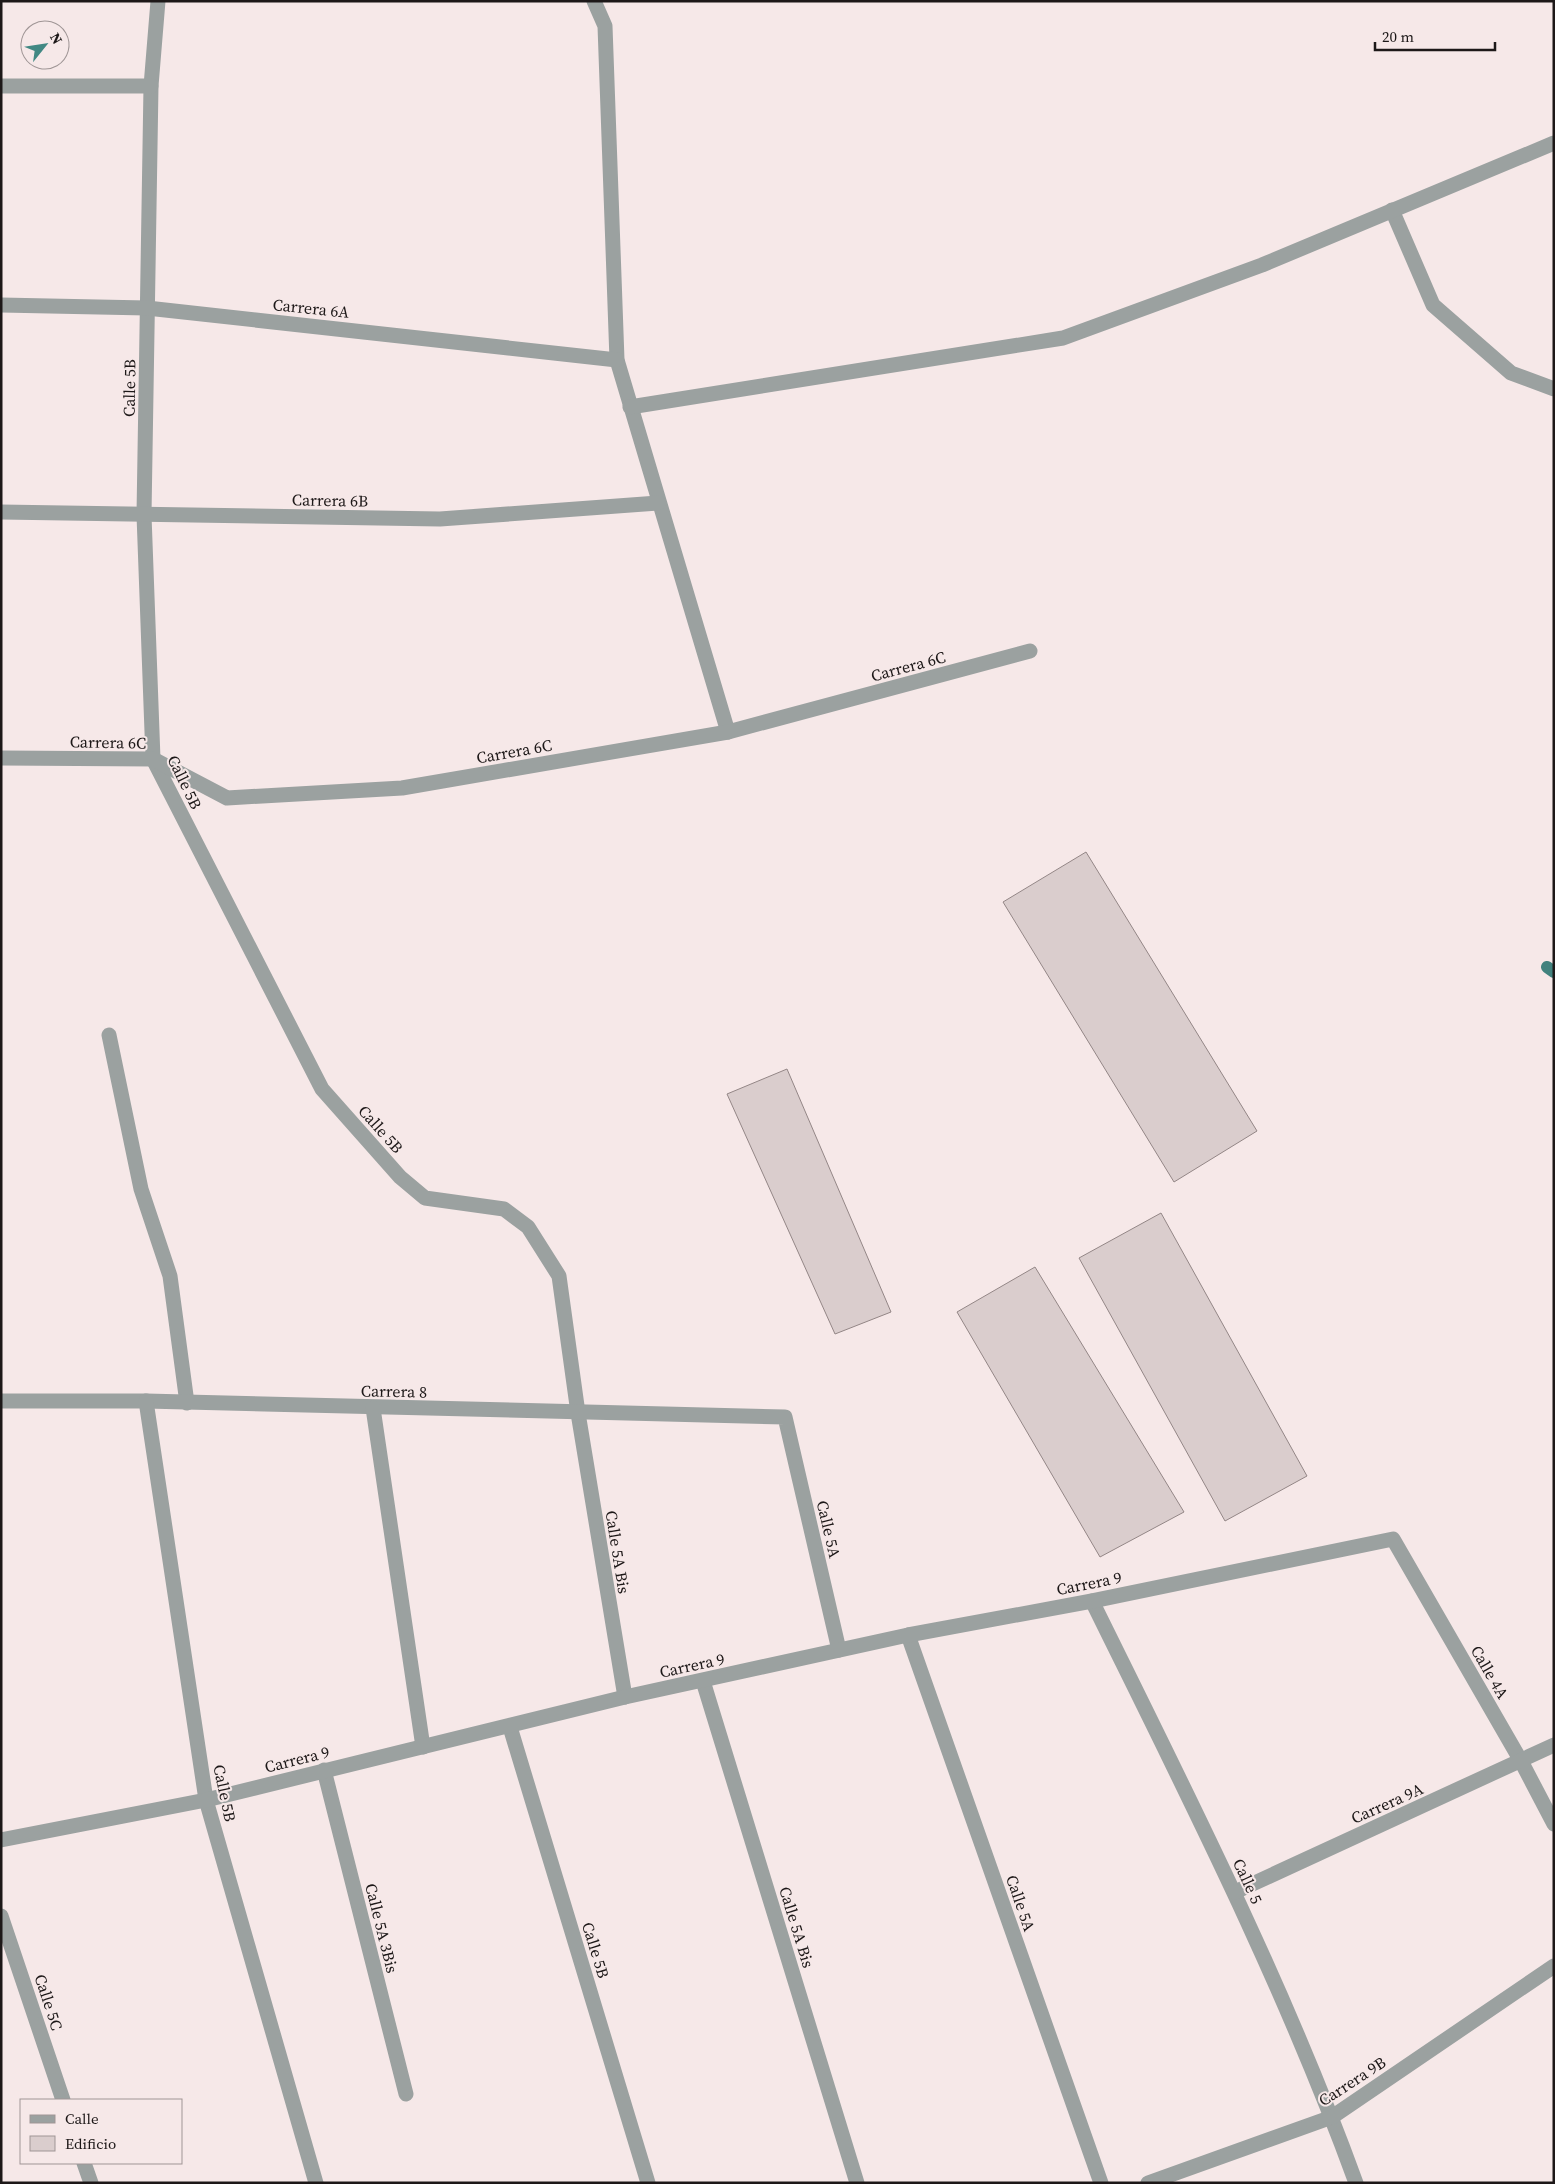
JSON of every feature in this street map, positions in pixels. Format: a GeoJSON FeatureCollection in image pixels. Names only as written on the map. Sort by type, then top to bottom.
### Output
{"type":"FeatureCollection","features":[{"type":"Feature","properties":{"kind":"street","name":"Calle 5B"},"geometry":{"type":"LineString","coordinates":[[158,1],[151,86],[144,515],[153,759],[322,1090],[400,1177],[425,1198],[504,1209],[528,1227],[559,1276],[578,1413]]}},
{"type":"Feature","properties":{"kind":"street"},"geometry":{"type":"LineString","coordinates":[[594,1],[605,26],[617,360],[658,503],[728,732]]}},
{"type":"Feature","properties":{"kind":"street"},"geometry":{"type":"LineString","coordinates":[[1,86],[151,86]]}},
{"type":"Feature","properties":{"kind":"street"},"geometry":{"type":"LineString","coordinates":[[630,408],[1063,338],[1262,265],[1554,143]]}},
{"type":"Feature","properties":{"kind":"street"},"geometry":{"type":"LineString","coordinates":[[1392,210],[1433,305],[1511,373],[1554,389]]}},
{"type":"Feature","properties":{"kind":"street","name":"Carrera 6A"},"geometry":{"type":"LineString","coordinates":[[1,306],[147,308],[617,360]]}},
{"type":"Feature","properties":{"kind":"street","name":"Carrera 6B"},"geometry":{"type":"LineString","coordinates":[[1,512],[440,519],[658,503]]}},
{"type":"Feature","properties":{"kind":"street","name":"Carrera 6C"},"geometry":{"type":"LineString","coordinates":[[1,758],[153,759],[228,798],[402,788],[728,732],[1030,651]]}},
{"type":"Feature","properties":{"kind":"street"},"geometry":{"type":"LineString","coordinates":[[109,1035],[141,1189],[170,1276],[187,1403]]}},
{"type":"Feature","properties":{"kind":"street","name":"Carrera 8"},"geometry":{"type":"LineString","coordinates":[[1,1401],[146,1401],[785,1417]]}},
{"type":"Feature","properties":{"kind":"street","name":"Calle 5B"},"geometry":{"type":"LineString","coordinates":[[146,1401],[206,1800],[316,2183]]}},
{"type":"Feature","properties":{"kind":"street"},"geometry":{"type":"LineString","coordinates":[[373,1408],[423,1747]]}},
{"type":"Feature","properties":{"kind":"street","name":"Calle 5A Bis"},"geometry":{"type":"LineString","coordinates":[[578,1413],[625,1697]]}},
{"type":"Feature","properties":{"kind":"street","name":"Calle 5A"},"geometry":{"type":"LineString","coordinates":[[785,1417],[840,1650]]}},
{"type":"Feature","properties":{"kind":"street","name":"Carrera 9"},"geometry":{"type":"LineString","coordinates":[[1,1840],[206,1800],[324,1770],[510,1727],[625,1697],[908,1635],[1092,1601],[1393,1539]]}},
{"type":"Feature","properties":{"kind":"street","name":"Calle 4A"},"geometry":{"type":"LineString","coordinates":[[1393,1539],[1521,1762],[1554,1824]]}},
{"type":"Feature","properties":{"kind":"street","name":"Calle 5"},"geometry":{"type":"LineString","coordinates":[[1092,1601],[1235,1892],[1332,2117],[1356,2183]]}},
{"type":"Feature","properties":{"kind":"street","name":"Calle 5A"},"geometry":{"type":"LineString","coordinates":[[908,1635],[1101,2183]]}},
{"type":"Feature","properties":{"kind":"street","name":"Calle 5A Bis"},"geometry":{"type":"LineString","coordinates":[[703,1681],[857,2183]]}},
{"type":"Feature","properties":{"kind":"street","name":"Calle 5B"},"geometry":{"type":"LineString","coordinates":[[510,1727],[648,2183]]}},
{"type":"Feature","properties":{"kind":"street","name":"Carrera 9A"},"geometry":{"type":"LineString","coordinates":[[1235,1892],[1521,1762],[1554,1745]]}},
{"type":"Feature","properties":{"kind":"street","name":"Calle 5A 3Bis"},"geometry":{"type":"LineString","coordinates":[[324,1770],[406,2094]]}},
{"type":"Feature","properties":{"kind":"street","name":"Calle 5C"},"geometry":{"type":"LineString","coordinates":[[1,1916],[63,2099]]}},
{"type":"Feature","properties":{"kind":"street","name":"Carrera 9B"},"geometry":{"type":"LineString","coordinates":[[1148,2183],[1332,2117],[1554,1966]]}},
{"type":"Feature","properties":{"kind":"street"},"geometry":{"type":"LineString","coordinates":[[84,2164],[91,2183]]}},
{"type":"Feature","properties":{"kind":"building"},"geometry":{"type":"Polygon","coordinates":[[[1086,852],[1257,1131],[1174,1182],[1003,902],[1086,852]]]}},
{"type":"Feature","properties":{"kind":"building"},"geometry":{"type":"Polygon","coordinates":[[[787,1069],[891,1312],[835,1334],[727,1094],[787,1069]]]}},
{"type":"Feature","properties":{"kind":"building"},"geometry":{"type":"Polygon","coordinates":[[[1161,1213],[1307,1476],[1225,1521],[1079,1258],[1161,1213]]]}},
{"type":"Feature","properties":{"kind":"building"},"geometry":{"type":"Polygon","coordinates":[[[1035,1267],[1184,1512],[1100,1557],[957,1312],[1035,1267]]]}},
{"type":"Feature","properties":{"kind":"waterway"},"geometry":{"type":"LineString","coordinates":[[1547,967],[1554,972]]}}]}
